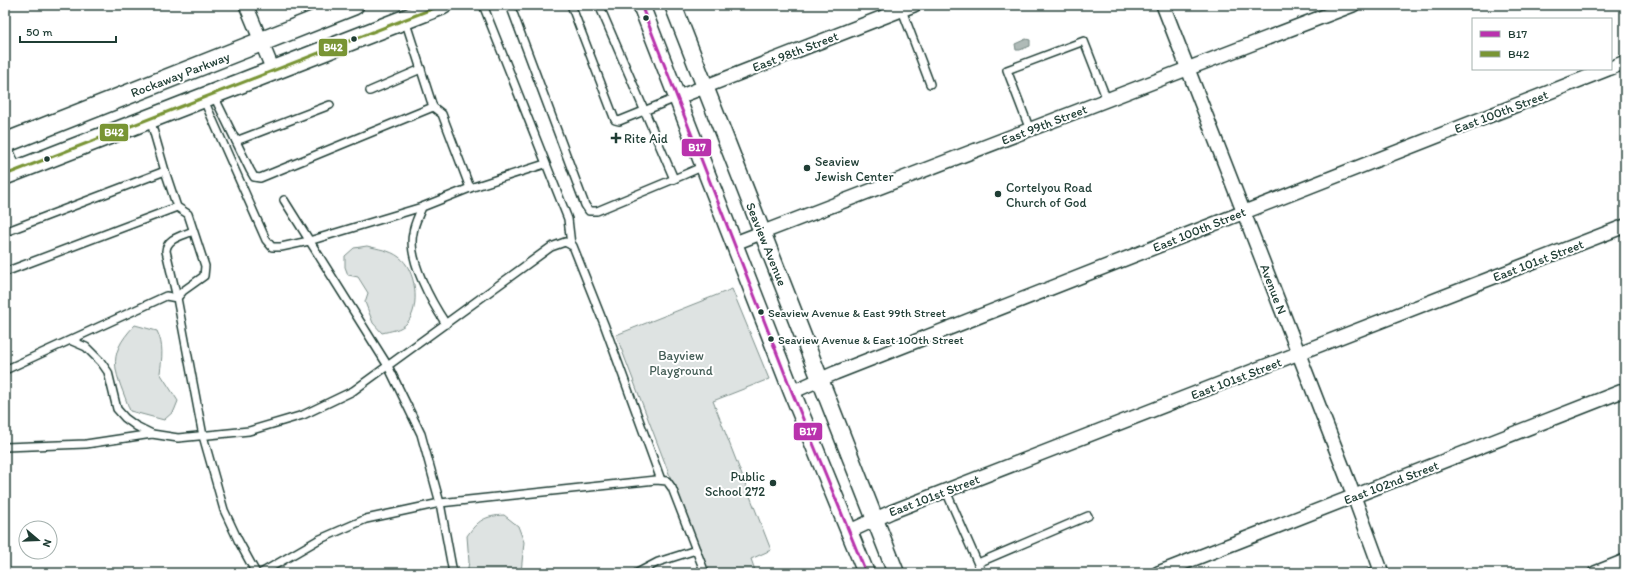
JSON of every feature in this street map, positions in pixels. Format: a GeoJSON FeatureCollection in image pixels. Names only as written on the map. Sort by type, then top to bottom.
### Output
{"type":"FeatureCollection","features":[{"type":"Feature","properties":{"kind":"main road","name":"Rockaway Parkway"},"geometry":{"type":"LineString","coordinates":[[5,143],[354,5]]}},
{"type":"Feature","properties":{"kind":"main road"},"geometry":{"type":"LineString","coordinates":[[10,173],[442,5]]}},
{"type":"Feature","properties":{"kind":"street"},"geometry":{"type":"LineString","coordinates":[[246,5],[260,42],[273,70]]}},
{"type":"Feature","properties":{"kind":"street"},"geometry":{"type":"LineString","coordinates":[[641,5],[792,392],[866,573]]}},
{"type":"Feature","properties":{"kind":"street","name":"Seaview Avenue"},"geometry":{"type":"LineString","coordinates":[[673,5],[896,573]]}},
{"type":"Feature","properties":{"kind":"street","name":"East 98th Street"},"geometry":{"type":"LineString","coordinates":[[676,98],[914,5]]}},
{"type":"Feature","properties":{"kind":"street","name":"Avenue N"},"geometry":{"type":"LineString","coordinates":[[1163,5],[1354,496],[1378,572]]}},
{"type":"Feature","properties":{"kind":"street","name":"East 99th Street"},"geometry":{"type":"LineString","coordinates":[[735,243],[1353,5]]}},
{"type":"Feature","properties":{"kind":"street"},"geometry":{"type":"LineString","coordinates":[[1612,68],[1625,62]]}},
{"type":"Feature","properties":{"kind":"street","name":"East 100th Street"},"geometry":{"type":"LineString","coordinates":[[792,392],[821,379],[1244,211],[1605,70]]}},
{"type":"Feature","properties":{"kind":"street"},"geometry":{"type":"LineString","coordinates":[[5,148],[10,173]]}},
{"type":"Feature","properties":{"kind":"street","name":"East 101st Street"},"geometry":{"type":"LineString","coordinates":[[848,532],[875,518],[1625,226]]}},
{"type":"Feature","properties":{"kind":"street","name":"East 102nd Street"},"geometry":{"type":"LineString","coordinates":[[1158,573],[1625,390]]}},
{"type":"Feature","properties":{"kind":"street"},"geometry":{"type":"LineString","coordinates":[[1595,573],[1625,561]]}},
{"type":"Feature","properties":{"kind":"lane"},"geometry":{"type":"LineString","coordinates":[[483,5],[568,219],[571,245]]}},
{"type":"Feature","properties":{"kind":"lane"},"geometry":{"type":"LineString","coordinates":[[510,5],[585,205],[590,211],[597,211],[704,166]]}},
{"type":"Feature","properties":{"kind":"lane"},"geometry":{"type":"LineString","coordinates":[[571,5],[614,120],[619,121],[645,112],[676,98]]}},
{"type":"Feature","properties":{"kind":"lane"},"geometry":{"type":"LineString","coordinates":[[599,5],[674,179]]}},
{"type":"Feature","properties":{"kind":"lane"},"geometry":{"type":"LineString","coordinates":[[902,10],[930,84]]}},
{"type":"Feature","properties":{"kind":"lane"},"geometry":{"type":"LineString","coordinates":[[405,19],[433,107],[442,114],[470,188]]}},
{"type":"Feature","properties":{"kind":"lane"},"geometry":{"type":"LineString","coordinates":[[1030,130],[1007,70],[1084,41],[1107,100]]}},
{"type":"Feature","properties":{"kind":"lane"},"geometry":{"type":"LineString","coordinates":[[370,92],[421,69]]}},
{"type":"Feature","properties":{"kind":"lane"},"geometry":{"type":"LineString","coordinates":[[208,96],[266,240],[272,247],[281,247],[308,241],[422,207],[470,188],[545,164]]}},
{"type":"Feature","properties":{"kind":"lane"},"geometry":{"type":"LineString","coordinates":[[208,96],[236,141],[254,177],[260,178],[433,107]]}},
{"type":"Feature","properties":{"kind":"lane"},"geometry":{"type":"LineString","coordinates":[[236,141],[330,105]]}},
{"type":"Feature","properties":{"kind":"lane"},"geometry":{"type":"LineString","coordinates":[[150,118],[177,207],[188,214],[204,266],[204,276],[183,291],[177,298]]}},
{"type":"Feature","properties":{"kind":"lane"},"geometry":{"type":"LineString","coordinates":[[5,232],[165,171]]}},
{"type":"Feature","properties":{"kind":"lane"},"geometry":{"type":"LineString","coordinates":[[284,200],[308,241],[388,366],[421,434],[440,503],[453,573]]}},
{"type":"Feature","properties":{"kind":"lane"},"geometry":{"type":"LineString","coordinates":[[5,272],[177,207]]}},
{"type":"Feature","properties":{"kind":"lane"},"geometry":{"type":"LineString","coordinates":[[422,207],[412,234],[414,253],[418,272],[430,299],[446,324]]}},
{"type":"Feature","properties":{"kind":"lane"},"geometry":{"type":"LineString","coordinates":[[193,231],[169,241],[166,246],[166,251],[177,298],[203,436],[224,510],[256,573]]}},
{"type":"Feature","properties":{"kind":"lane"},"geometry":{"type":"LineString","coordinates":[[5,447],[86,444],[152,434],[178,438],[203,436],[249,431],[303,415],[354,390],[551,247],[565,242],[573,246],[604,324],[661,480]]}},
{"type":"Feature","properties":{"kind":"lane"},"geometry":{"type":"LineString","coordinates":[[5,370],[72,341],[166,296],[177,298]]}},
{"type":"Feature","properties":{"kind":"lane"},"geometry":{"type":"LineString","coordinates":[[72,341],[86,347],[101,362],[108,372],[117,409],[125,418],[152,434]]}},
{"type":"Feature","properties":{"kind":"lane"},"geometry":{"type":"LineString","coordinates":[[261,573],[318,540],[366,519],[440,503],[661,480],[667,481],[672,488],[705,573]]}},
{"type":"Feature","properties":{"kind":"lane"},"geometry":{"type":"LineString","coordinates":[[946,491],[982,573]]}},
{"type":"Feature","properties":{"kind":"lane"},"geometry":{"type":"LineString","coordinates":[[978,563],[1088,516]]}},
{"type":"Feature","properties":{"kind":"lane"},"geometry":{"type":"LineString","coordinates":[[637,573],[658,562],[696,550]]}},
{"type":"Feature","properties":{"kind":"green space"},"geometry":{"type":"Polygon","coordinates":[[[367,246],[388,251],[399,257],[405,263],[413,279],[415,288],[414,308],[407,323],[399,329],[382,333],[373,323],[365,302],[368,293],[358,277],[348,275],[345,267],[345,256],[354,248],[367,246]]]}},
{"type":"Feature","properties":{"kind":"green space","name":"Bayview Playground"},"geometry":{"type":"Polygon","coordinates":[[[732,289],[769,379],[713,401],[771,550],[751,559],[756,573],[707,573],[616,335],[732,289]]]}},
{"type":"Feature","properties":{"kind":"green space"},"geometry":{"type":"Polygon","coordinates":[[[135,325],[157,331],[161,341],[162,352],[160,373],[178,401],[174,411],[164,420],[130,411],[117,376],[116,357],[119,347],[135,325]]]}},
{"type":"Feature","properties":{"kind":"green space"},"geometry":{"type":"Polygon","coordinates":[[[504,515],[518,526],[524,542],[521,573],[467,573],[469,562],[467,536],[482,520],[492,516],[504,515]]]}},
{"type":"Feature","properties":{"kind":"shaded area"},"geometry":{"type":"Polygon","coordinates":[[[1026,39],[1030,40],[1030,46],[1016,50],[1015,44],[1026,39]]]}},
{"type":"Feature","properties":{"kind":"transit line","name":"B42"},"geometry":{"type":"LineString","coordinates":[[5,175],[442,5]]}},
{"type":"Feature","properties":{"kind":"transit line","name":"B17"},"geometry":{"type":"LineString","coordinates":[[641,5],[792,392],[866,573]]}},
{"type":"Feature","properties":{"kind":"place","name":"Rite Aid"},"geometry":{"type":"Point","coordinates":[616,138]}},
{"type":"Feature","properties":{"kind":"place","name":"Seaview Jewish Center"},"geometry":{"type":"Point","coordinates":[807,168]}},
{"type":"Feature","properties":{"kind":"place","name":"Cortelyou Road Church of God"},"geometry":{"type":"Point","coordinates":[998,194]}},
{"type":"Feature","properties":{"kind":"place","name":"Seaview Avenue & East 99th Street"},"geometry":{"type":"Point","coordinates":[761,312]}},
{"type":"Feature","properties":{"kind":"place","name":"Seaview Avenue & East 100th Street"},"geometry":{"type":"Point","coordinates":[771,339]}},
{"type":"Feature","properties":{"kind":"place","name":"Public School 272"},"geometry":{"type":"Point","coordinates":[773,483]}}]}
